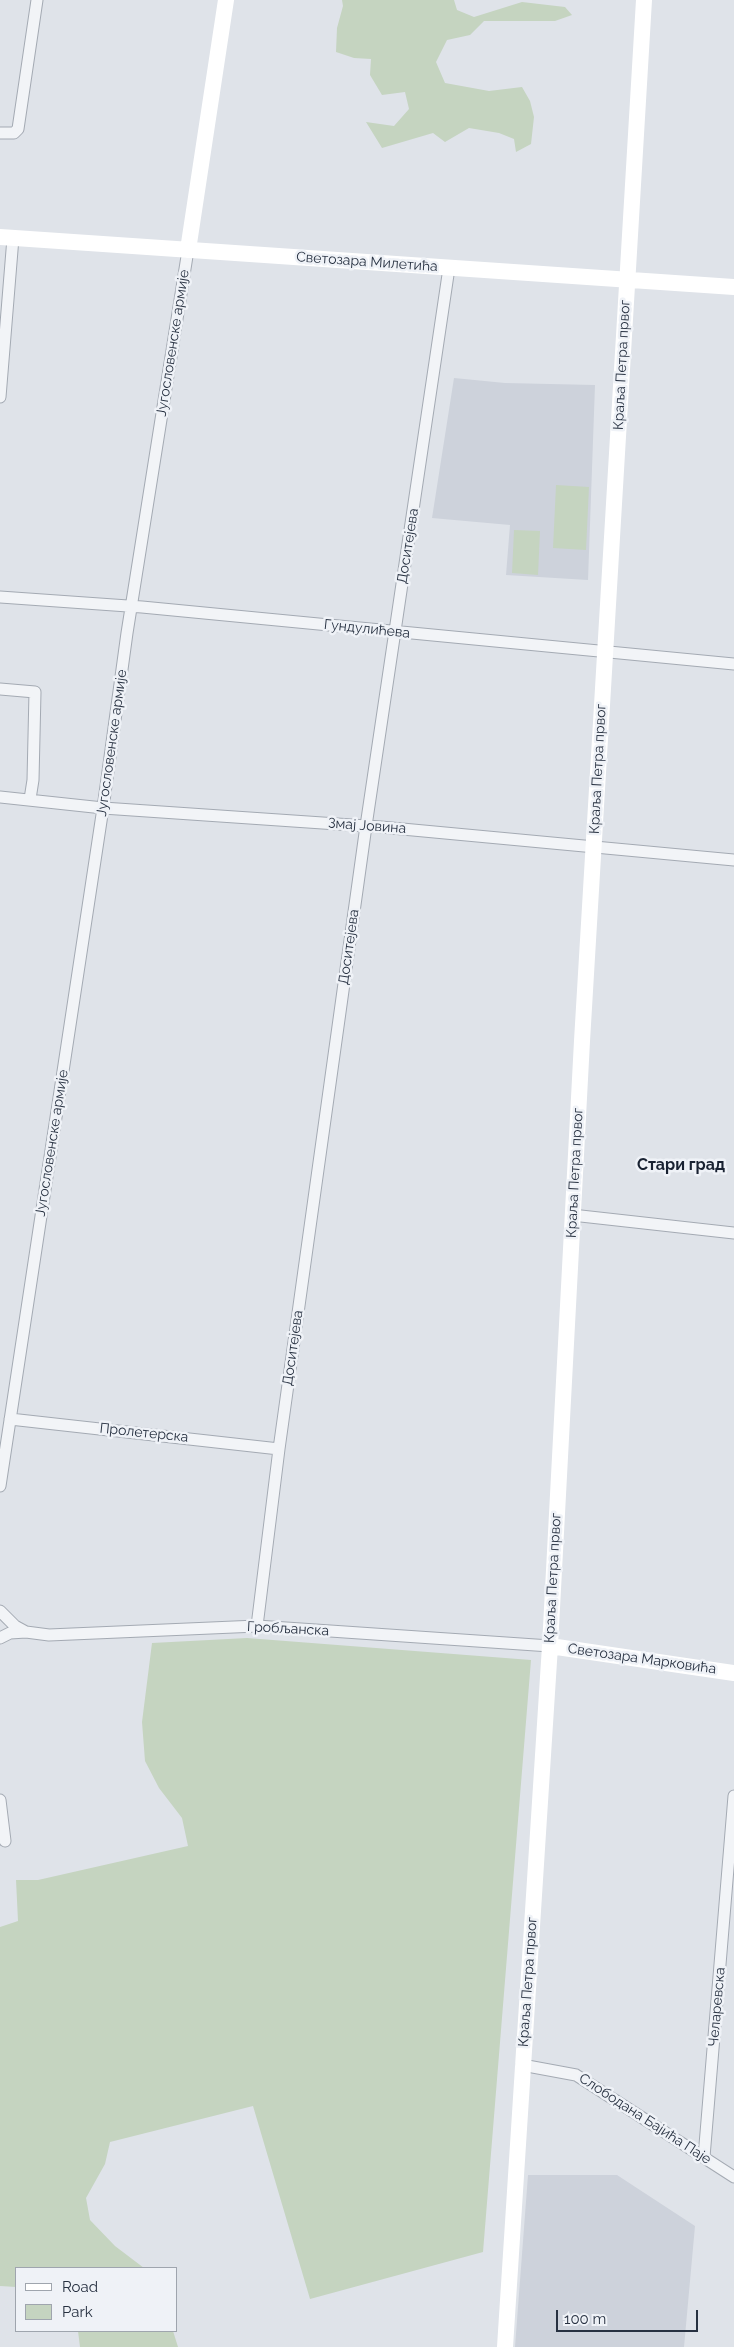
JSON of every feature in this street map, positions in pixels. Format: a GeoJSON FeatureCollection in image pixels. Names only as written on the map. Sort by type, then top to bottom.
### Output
{"type":"FeatureCollection","features":[{"type":"Feature","properties":{"kind":"main road","name":"Југословенске армије"},"geometry":{"type":"LineString","coordinates":[[188,250],[226,0]]}},
{"type":"Feature","properties":{"kind":"main road","name":"Краља Петра првог"},"geometry":{"type":"LineString","coordinates":[[505,2347],[550,1646],[572,1215],[644,0]]}},
{"type":"Feature","properties":{"kind":"main road","name":"Светозара Милетића"},"geometry":{"type":"LineString","coordinates":[[7,238],[734,287]]}},
{"type":"Feature","properties":{"kind":"main road","name":"Светозара Марковића"},"geometry":{"type":"LineString","coordinates":[[550,1646],[734,1673]]}},
{"type":"Feature","properties":{"kind":"street"},"geometry":{"type":"LineString","coordinates":[[0,133],[14,133],[18,129],[37,0]]}},
{"type":"Feature","properties":{"kind":"street"},"geometry":{"type":"LineString","coordinates":[[0,397],[7,238]]}},
{"type":"Feature","properties":{"kind":"street","name":"Југословенске армије"},"geometry":{"type":"LineString","coordinates":[[0,1486],[6,1424],[103,808],[131,607],[188,250]]}},
{"type":"Feature","properties":{"kind":"street","name":"Доситејева"},"geometry":{"type":"LineString","coordinates":[[257,1626],[278,1449],[366,826],[449,268]]}},
{"type":"Feature","properties":{"kind":"street","name":"Гундулићева"},"geometry":{"type":"LineString","coordinates":[[0,597],[131,607],[734,664]]}},
{"type":"Feature","properties":{"kind":"street"},"geometry":{"type":"LineString","coordinates":[[0,689],[35,692],[30,799]]}},
{"type":"Feature","properties":{"kind":"street","name":"Змај Јовина"},"geometry":{"type":"LineString","coordinates":[[0,797],[103,808],[366,826],[594,845],[734,860]]}},
{"type":"Feature","properties":{"kind":"street"},"geometry":{"type":"LineString","coordinates":[[572,1215],[734,1233]]}},
{"type":"Feature","properties":{"kind":"street","name":"Пролетерска"},"geometry":{"type":"LineString","coordinates":[[6,1424],[278,1449]]}},
{"type":"Feature","properties":{"kind":"street"},"geometry":{"type":"LineString","coordinates":[[0,1611],[15,1626],[26,1632]]}},
{"type":"Feature","properties":{"kind":"street","name":"Гробљанска"},"geometry":{"type":"LineString","coordinates":[[26,1632],[49,1635],[257,1626],[550,1646]]}},
{"type":"Feature","properties":{"kind":"street"},"geometry":{"type":"LineString","coordinates":[[0,1638],[10,1634],[26,1632]]}},
{"type":"Feature","properties":{"kind":"street","name":"Челаревска"},"geometry":{"type":"LineString","coordinates":[[704,2157],[734,1796]]}},
{"type":"Feature","properties":{"kind":"street"},"geometry":{"type":"LineString","coordinates":[[0,1800],[5,1841]]}},
{"type":"Feature","properties":{"kind":"street","name":"Слободана Бајића Паје"},"geometry":{"type":"LineString","coordinates":[[522,2065],[576,2074],[734,2177]]}},
{"type":"Feature","properties":{"kind":"shaded area"},"geometry":{"type":"Polygon","coordinates":[[[454,378],[505,383],[595,385],[588,580],[506,575],[510,525],[432,518],[454,378]]]}},
{"type":"Feature","properties":{"kind":"shaded area"},"geometry":{"type":"Polygon","coordinates":[[[528,2175],[617,2175],[695,2226],[684,2347],[515,2347],[528,2175]]]}},
{"type":"Feature","properties":{"kind":"green space"},"geometry":{"type":"Polygon","coordinates":[[[342,0],[454,0],[457,10],[474,17],[522,2],[565,7],[572,15],[555,21],[484,21],[470,35],[447,40],[436,62],[445,83],[489,91],[522,87],[530,101],[534,117],[531,144],[516,152],[514,139],[499,133],[469,128],[445,142],[433,133],[382,148],[366,122],[394,126],[409,109],[405,92],[382,95],[370,75],[371,59],[354,58],[336,52],[337,28],[343,6],[342,0]]]}},
{"type":"Feature","properties":{"kind":"green space"},"geometry":{"type":"Polygon","coordinates":[[[556,485],[589,487],[586,550],[553,548],[556,485]]]}},
{"type":"Feature","properties":{"kind":"green space"},"geometry":{"type":"Polygon","coordinates":[[[514,530],[540,531],[538,575],[512,573],[514,530]]]}},
{"type":"Feature","properties":{"kind":"green space"},"geometry":{"type":"Polygon","coordinates":[[[247,1638],[531,1660],[483,2252],[310,2299],[253,2106],[110,2142],[105,2164],[86,2198],[90,2220],[115,2246],[143,2267],[15,2267],[15,2287],[0,2286],[0,1927],[18,1921],[16,1880],[38,1880],[188,1846],[182,1818],[159,1788],[145,1761],[142,1722],[152,1643],[247,1638]]]}},
{"type":"Feature","properties":{"kind":"green space"},"geometry":{"type":"Polygon","coordinates":[[[78,2332],[173,2332],[178,2347],[80,2347],[78,2332]]]}},
{"type":"Feature","properties":{"kind":"district","name":"Стари град"},"geometry":{"type":"Point","coordinates":[681,1165]}}]}
